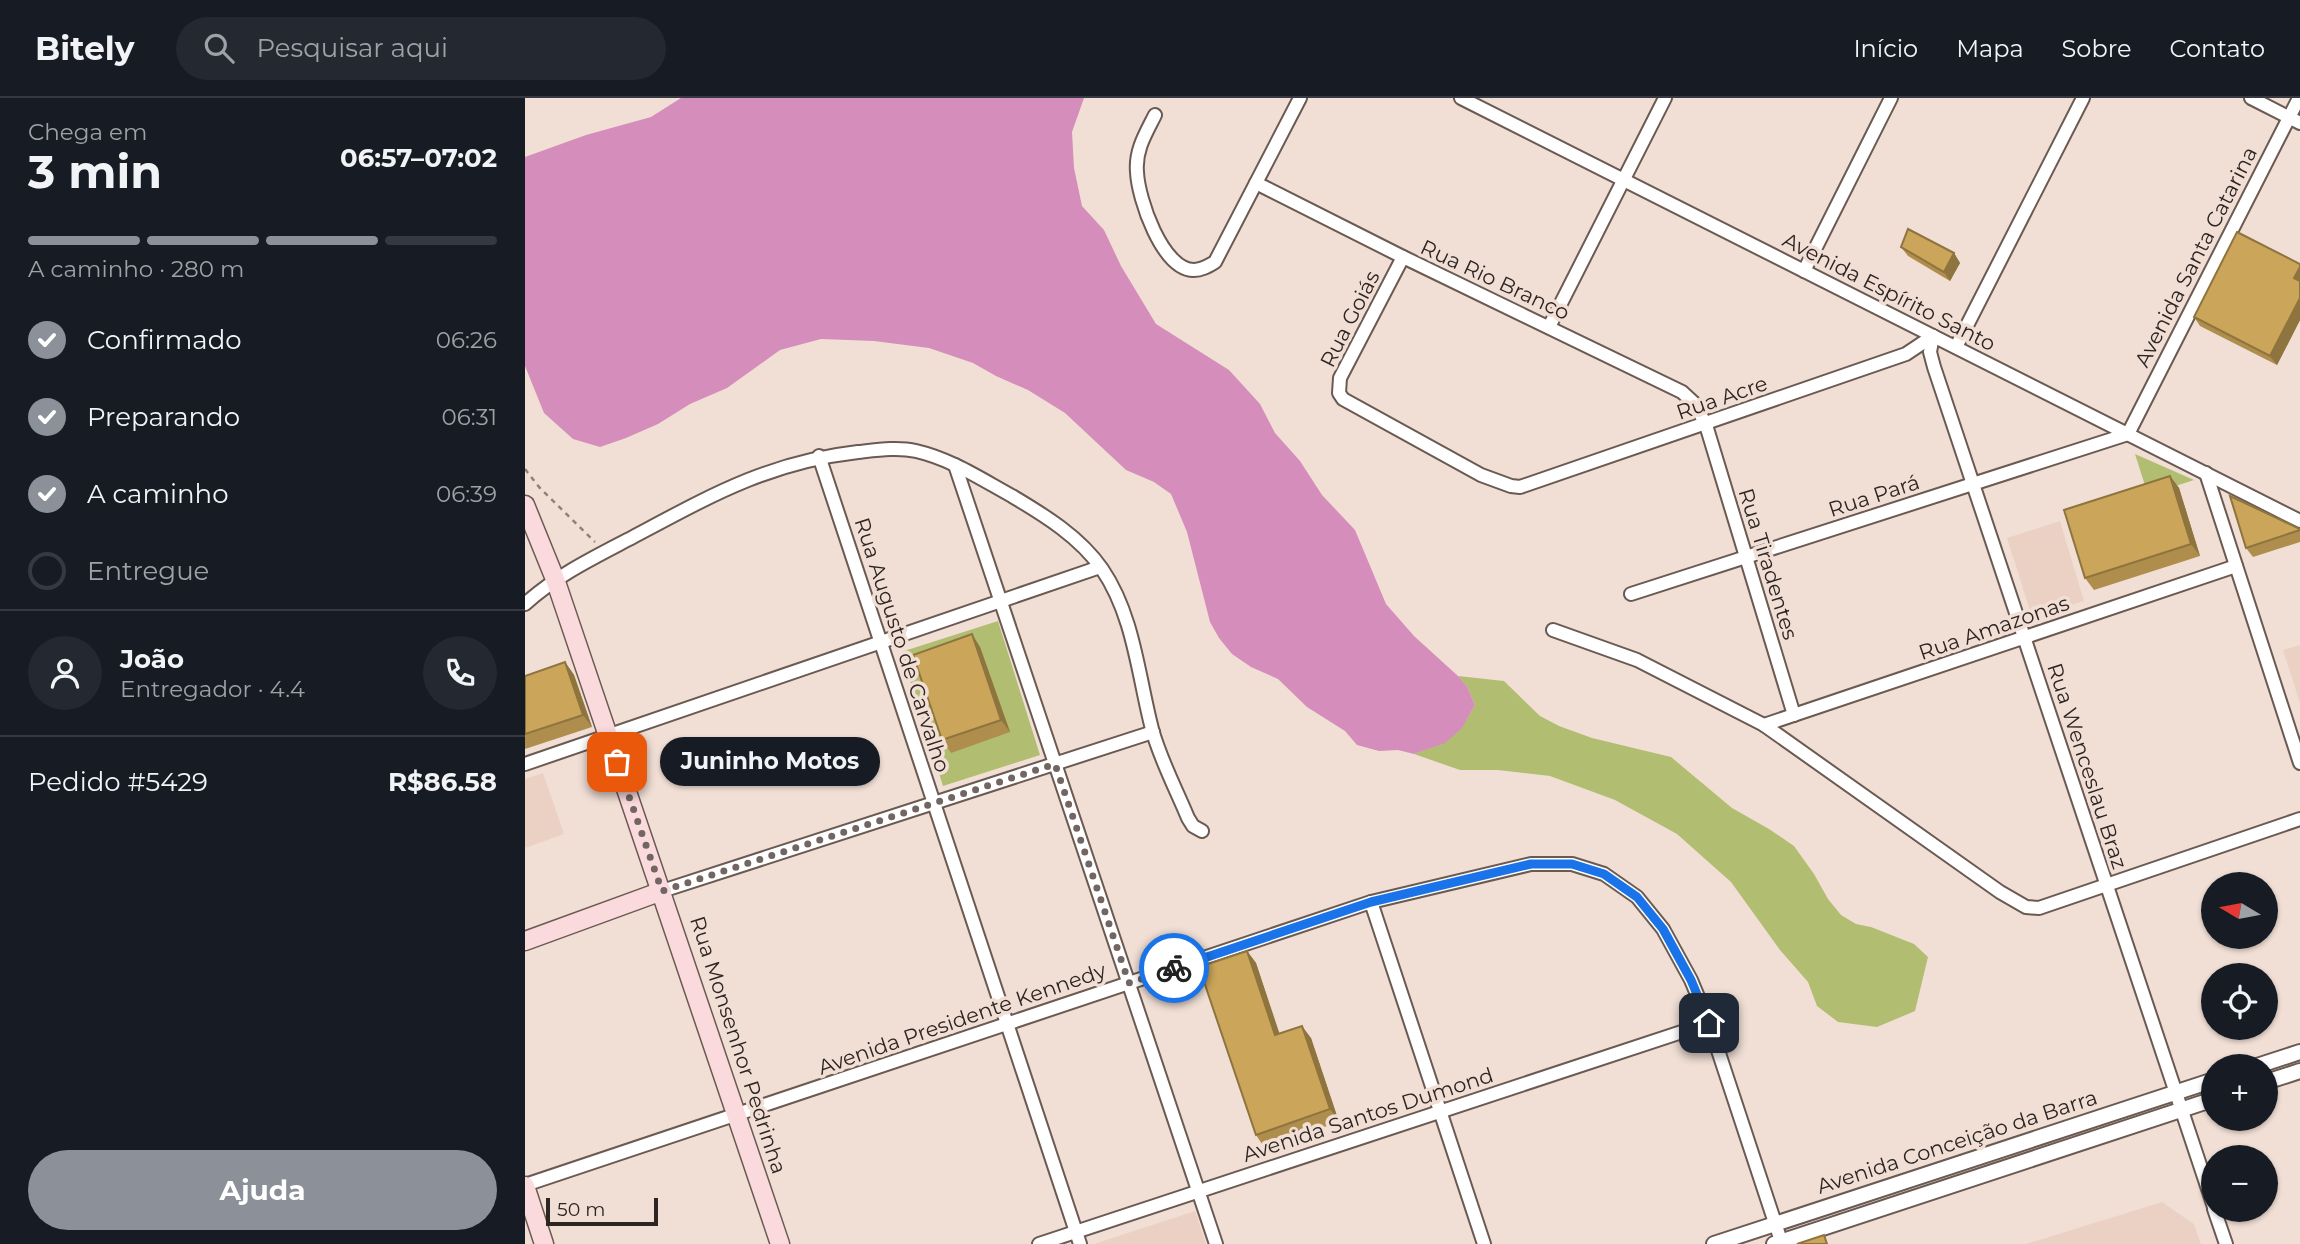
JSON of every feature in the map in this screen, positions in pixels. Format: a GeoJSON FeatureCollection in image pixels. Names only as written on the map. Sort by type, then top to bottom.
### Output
{"type":"FeatureCollection","features":[{"type":"Feature","properties":{"kind":"main road","name":"Rua Monsenhor Pedrinha"},"geometry":{"type":"LineString","coordinates":[[525,505],[555,579],[780,1244]]}},
{"type":"Feature","properties":{"kind":"main road"},"geometry":{"type":"LineString","coordinates":[[525,941],[662,891]]}},
{"type":"Feature","properties":{"kind":"main road"},"geometry":{"type":"LineString","coordinates":[[525,1186],[544,1244]]}},
{"type":"Feature","properties":{"kind":"street"},"geometry":{"type":"LineString","coordinates":[[1155,115],[1139,147],[1136,170],[1140,197],[1149,222],[1167,251],[1181,266],[1192,270],[1204,269],[1215,262],[1300,98]]}},
{"type":"Feature","properties":{"kind":"street","name":"Avenida Espírito Santo"},"geometry":{"type":"LineString","coordinates":[[1461,98],[1476,101],[1624,180],[2300,521]]}},
{"type":"Feature","properties":{"kind":"street"},"geometry":{"type":"LineString","coordinates":[[1549,327],[1665,98]]}},
{"type":"Feature","properties":{"kind":"street"},"geometry":{"type":"LineString","coordinates":[[1804,271],[1891,98]]}},
{"type":"Feature","properties":{"kind":"street"},"geometry":{"type":"LineString","coordinates":[[1956,348],[2083,98]]}},
{"type":"Feature","properties":{"kind":"street"},"geometry":{"type":"LineString","coordinates":[[2251,98],[2294,120]]}},
{"type":"Feature","properties":{"kind":"street","name":"Avenida Santa Catarina"},"geometry":{"type":"LineString","coordinates":[[2128,434],[2294,120],[2299,98]]}},
{"type":"Feature","properties":{"kind":"street","name":"Rua Rio Branco"},"geometry":{"type":"LineString","coordinates":[[1256,183],[1682,392],[1695,404],[1706,425]]}},
{"type":"Feature","properties":{"kind":"street","name":"Rua Goiás"},"geometry":{"type":"LineString","coordinates":[[1403,257],[1340,378],[1339,393],[1343,399],[1481,475],[1520,487]]}},
{"type":"Feature","properties":{"kind":"street","name":"Rua Acre"},"geometry":{"type":"LineString","coordinates":[[1520,487],[1906,354],[1933,336]]}},
{"type":"Feature","properties":{"kind":"street","name":"Rua Wenceslau Braz"},"geometry":{"type":"LineString","coordinates":[[1933,336],[1930,352],[1934,367],[2201,1169]]}},
{"type":"Feature","properties":{"kind":"street","name":"Rua Tiradentes"},"geometry":{"type":"LineString","coordinates":[[1706,425],[1794,715]]}},
{"type":"Feature","properties":{"kind":"street","name":"Rua Pará"},"geometry":{"type":"LineString","coordinates":[[1631,594],[2128,434]]}},
{"type":"Feature","properties":{"kind":"street"},"geometry":{"type":"LineString","coordinates":[[525,604],[555,579],[606,551],[720,490],[780,467],[819,456],[878,449],[915,451],[955,464],[1038,511],[1074,539],[1100,567],[1119,597],[1131,635],[1153,732],[1188,818],[1193,826],[1202,831]]}},
{"type":"Feature","properties":{"kind":"street","name":"Rua Augusto de Carvalho"},"geometry":{"type":"LineString","coordinates":[[819,456],[1078,1238]]}},
{"type":"Feature","properties":{"kind":"street"},"geometry":{"type":"LineString","coordinates":[[955,464],[1216,1244]]}},
{"type":"Feature","properties":{"kind":"street"},"geometry":{"type":"LineString","coordinates":[[2206,473],[2300,763]]}},
{"type":"Feature","properties":{"kind":"street"},"geometry":{"type":"LineString","coordinates":[[2223,527],[2222,512],[2228,498],[2233,495],[2251,496]]}},
{"type":"Feature","properties":{"kind":"street","name":"Rua Amazonas"},"geometry":{"type":"LineString","coordinates":[[1764,725],[2236,566]]}},
{"type":"Feature","properties":{"kind":"street"},"geometry":{"type":"LineString","coordinates":[[525,764],[1100,567]]}},
{"type":"Feature","properties":{"kind":"street"},"geometry":{"type":"LineString","coordinates":[[1553,630],[1637,660],[1764,725],[2026,907],[2039,908],[2300,819]]}},
{"type":"Feature","properties":{"kind":"street"},"geometry":{"type":"LineString","coordinates":[[662,891],[1153,732]]}},
{"type":"Feature","properties":{"kind":"street","name":"Avenida Presidente Kennedy"},"geometry":{"type":"LineString","coordinates":[[525,1186],[1371,902],[1531,864],[1572,864],[1604,874],[1637,897],[1663,929],[1691,980],[1709,1023],[1779,1243]]}},
{"type":"Feature","properties":{"kind":"street"},"geometry":{"type":"LineString","coordinates":[[1371,902],[1483,1244]]}},
{"type":"Feature","properties":{"kind":"street","name":"Avenida Santos Dumond"},"geometry":{"type":"LineString","coordinates":[[1039,1244],[1078,1238],[1198,1191],[1709,1023]]}},
{"type":"Feature","properties":{"kind":"street"},"geometry":{"type":"LineString","coordinates":[[2278,1059],[2300,1052]]}},
{"type":"Feature","properties":{"kind":"street"},"geometry":{"type":"LineString","coordinates":[[2278,1078],[2300,1071]]}},
{"type":"Feature","properties":{"kind":"street","name":"Avenida Conceição da Barra"},"geometry":{"type":"LineString","coordinates":[[1714,1244],[2201,1084]]}},
{"type":"Feature","properties":{"kind":"street","name":"Avenida Conceição da Barra"},"geometry":{"type":"LineString","coordinates":[[1779,1243],[2201,1103]]}},
{"type":"Feature","properties":{"kind":"street","name":"Rua Wenceslau Braz"},"geometry":{"type":"LineString","coordinates":[[2219,1222],[2226,1244]]}},
{"type":"Feature","properties":{"kind":"path"},"geometry":{"type":"LineString","coordinates":[[525,469],[539,487],[606,551]]}},
{"type":"Feature","properties":{"kind":"shaded area"},"geometry":{"type":"Polygon","coordinates":[[[681,98],[1084,98],[1072,132],[1074,168],[1082,206],[1104,230],[1121,266],[1156,324],[1229,370],[1260,404],[1275,433],[1300,461],[1322,495],[1355,530],[1386,604],[1414,636],[1467,686],[1475,705],[1462,728],[1445,743],[1414,754],[1398,750],[1379,751],[1357,745],[1345,731],[1307,707],[1278,679],[1251,667],[1232,654],[1219,638],[1210,622],[1187,532],[1171,494],[1154,482],[1126,470],[1065,413],[1028,390],[973,363],[929,348],[874,341],[821,339],[780,350],[727,388],[626,438],[600,447],[573,439],[544,413],[525,366],[525,157],[586,135],[651,117],[681,98]]]}},
{"type":"Feature","properties":{"kind":"shaded area"},"geometry":{"type":"Polygon","coordinates":[[[2060,521],[2084,601],[2032,617],[2007,538],[2060,521]]]}},
{"type":"Feature","properties":{"kind":"shaded area"},"geometry":{"type":"Polygon","coordinates":[[[2300,645],[2300,703],[2283,650],[2300,645]]]}},
{"type":"Feature","properties":{"kind":"shaded area"},"geometry":{"type":"Polygon","coordinates":[[[543,773],[564,834],[525,848],[525,779],[543,773]]]}},
{"type":"Feature","properties":{"kind":"shaded area"},"geometry":{"type":"Polygon","coordinates":[[[2162,1202],[2194,1224],[2201,1244],[2026,1244],[2162,1202]]]}},
{"type":"Feature","properties":{"kind":"shaded area"},"geometry":{"type":"Polygon","coordinates":[[[1195,1211],[1206,1244],[1094,1244],[1195,1211]]]}},
{"type":"Feature","properties":{"kind":"green space"},"geometry":{"type":"Polygon","coordinates":[[[2135,454],[2194,480],[2148,495],[2135,454]]]}},
{"type":"Feature","properties":{"kind":"green space"},"geometry":{"type":"Polygon","coordinates":[[[998,621],[1040,755],[943,786],[901,652],[998,621]]]}},
{"type":"Feature","properties":{"kind":"green space"},"geometry":{"type":"Polygon","coordinates":[[[1458,676],[1504,681],[1540,716],[1559,726],[1592,738],[1671,757],[1732,808],[1794,846],[1841,915],[1856,924],[1914,944],[1928,957],[1915,1011],[1877,1027],[1838,1022],[1817,1006],[1808,982],[1780,950],[1731,882],[1677,834],[1615,800],[1550,776],[1498,770],[1460,770],[1414,754],[1451,737],[1475,705],[1467,686],[1458,676]]]}},
{"type":"Feature","properties":{"kind":"building"},"geometry":{"type":"Polygon","coordinates":[[[1908,229],[1954,253],[1944,272],[1901,247],[1908,229]]]}},
{"type":"Feature","properties":{"kind":"building"},"geometry":{"type":"Polygon","coordinates":[[[2237,232],[2300,264],[2294,278],[2300,281],[2300,298],[2270,356],[2194,317],[2237,232]]]}},
{"type":"Feature","properties":{"kind":"building"},"geometry":{"type":"Polygon","coordinates":[[[2170,476],[2191,544],[2085,578],[2064,510],[2170,476]]]}},
{"type":"Feature","properties":{"kind":"building"},"geometry":{"type":"Polygon","coordinates":[[[2230,496],[2300,529],[2300,530],[2246,548],[2230,496]]]}},
{"type":"Feature","properties":{"kind":"building"},"geometry":{"type":"Polygon","coordinates":[[[972,634],[1001,720],[942,740],[913,655],[972,634]]]}},
{"type":"Feature","properties":{"kind":"building"},"geometry":{"type":"Polygon","coordinates":[[[565,662],[583,715],[525,734],[525,676],[565,662]]]}},
{"type":"Feature","properties":{"kind":"building"},"geometry":{"type":"Polygon","coordinates":[[[1247,951],[1275,1035],[1302,1026],[1330,1109],[1256,1135],[1199,967],[1247,951]]]}},
{"type":"Feature","properties":{"kind":"building"},"geometry":{"type":"Polygon","coordinates":[[[1824,1235],[1827,1244],[1797,1244],[1824,1235]]]}},
{"type":"Feature","properties":{"kind":"way so far"},"geometry":{"type":"LineString","coordinates":[[617,762],[662,891],[1055,764],[1129,983],[1174,968]]}},
{"type":"Feature","properties":{"kind":"place","name":"Juninho Motos"},"geometry":{"type":"Point","coordinates":[617,762]}},
{"type":"Feature","properties":{"kind":"route"},"geometry":{"type":"LineString","coordinates":[[1174,968],[1371,902],[1531,864],[1572,864],[1604,874],[1637,897],[1663,929],[1691,980],[1709,1023]]}}]}
